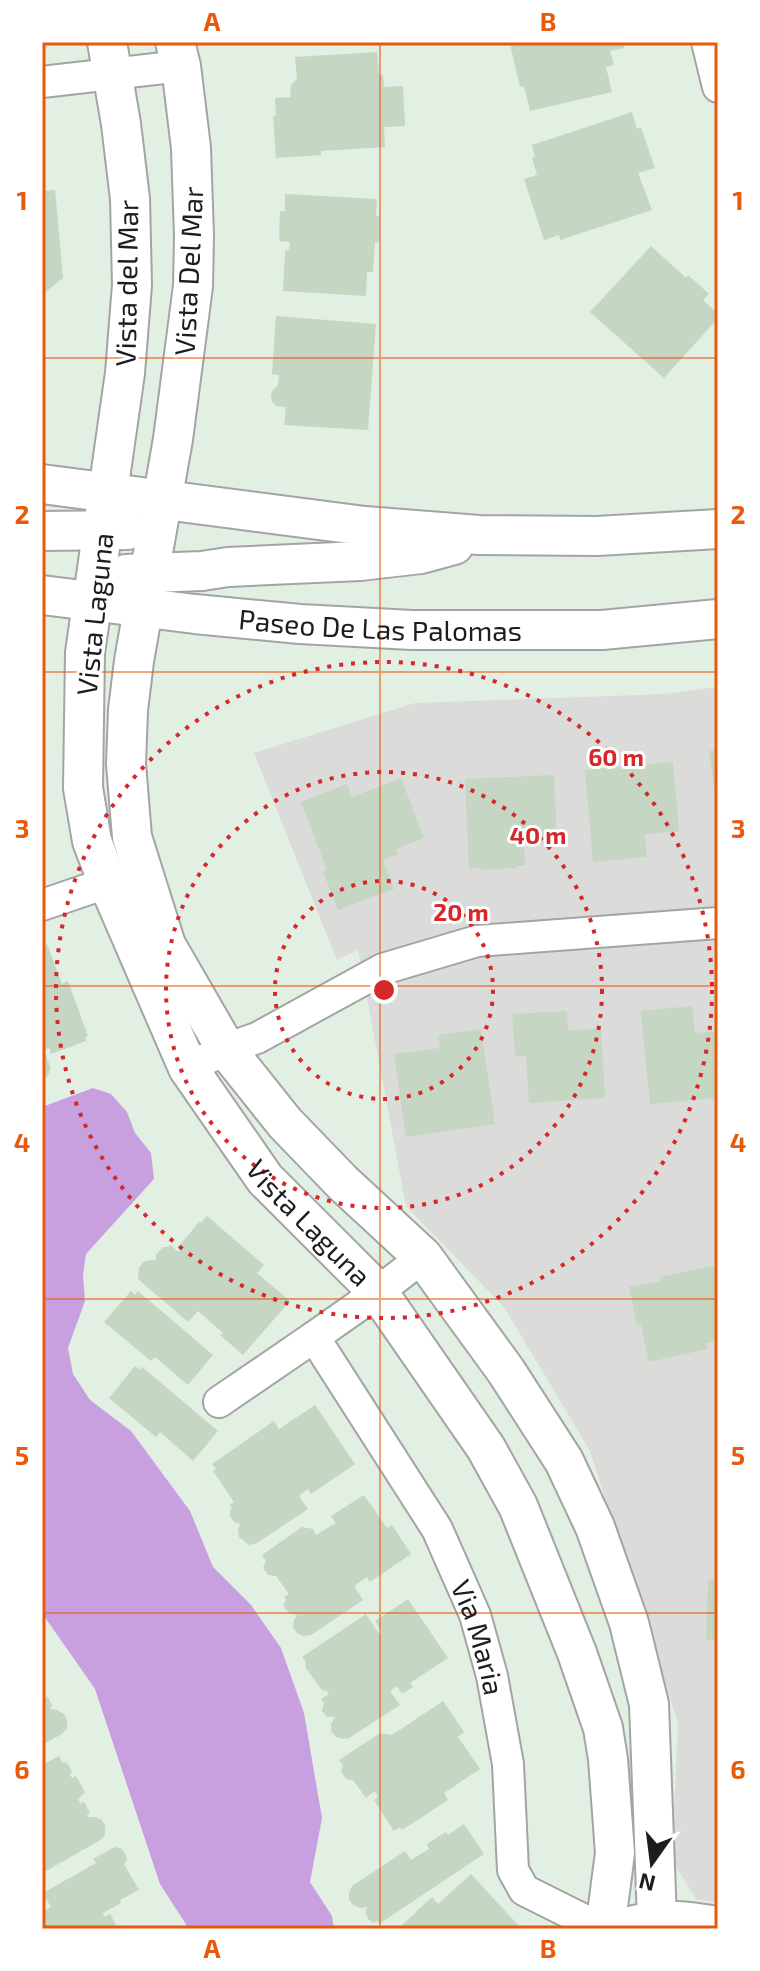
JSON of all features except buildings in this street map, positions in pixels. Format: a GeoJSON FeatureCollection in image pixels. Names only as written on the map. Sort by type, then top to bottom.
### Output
{"type":"FeatureCollection","features":[{"type":"Feature","properties":{"kind":"street"},"geometry":{"type":"LineString","coordinates":[[707,42],[718,87]]}},
{"type":"Feature","properties":{"kind":"street"},"geometry":{"type":"LineString","coordinates":[[42,82],[110,58],[178,54]]}},
{"type":"Feature","properties":{"kind":"street","name":"Vista Del Mar"},"geometry":{"type":"LineString","coordinates":[[161,514],[193,286],[191,148],[178,54]]}},
{"type":"Feature","properties":{"kind":"street","name":"Vista del Mar"},"geometry":{"type":"LineString","coordinates":[[109,493],[125,373],[132,274],[130,199],[110,58]]}},
{"type":"Feature","properties":{"kind":"street"},"geometry":{"type":"LineString","coordinates":[[42,484],[109,493]]}},
{"type":"Feature","properties":{"kind":"street","name":"Paseo De Las Palomas"},"geometry":{"type":"LineString","coordinates":[[109,493],[161,514],[479,535],[597,536],[718,529]]}},
{"type":"Feature","properties":{"kind":"street","name":"Vista Laguna"},"geometry":{"type":"LineString","coordinates":[[109,493],[84,674],[83,788],[92,841],[124,877],[226,1049],[285,1123],[343,1183],[423,1257],[506,1371],[564,1461],[595,1527],[625,1609],[649,1704],[656,1924]]}},
{"type":"Feature","properties":{"kind":"street"},"geometry":{"type":"LineString","coordinates":[[42,531],[103,531],[161,514],[148,590]]}},
{"type":"Feature","properties":{"kind":"street","name":"Paseo De Las Palomas"},"geometry":{"type":"LineString","coordinates":[[148,590],[202,571],[408,556],[451,546],[479,535]]}},
{"type":"Feature","properties":{"kind":"street","name":"Paseo De Las Palomas"},"geometry":{"type":"LineString","coordinates":[[42,595],[94,588],[148,590],[300,624],[478,631],[602,630],[718,619]]}},
{"type":"Feature","properties":{"kind":"street","name":"Vista Laguna"},"geometry":{"type":"LineString","coordinates":[[148,590],[129,697],[126,764],[132,837],[124,877],[188,1068],[265,1179],[378,1292],[486,1448],[518,1506],[577,1653],[603,1728],[615,1853],[604,1929]]}},
{"type":"Feature","properties":{"kind":"street"},"geometry":{"type":"LineString","coordinates":[[42,905],[124,877]]}},
{"type":"Feature","properties":{"kind":"street"},"geometry":{"type":"LineString","coordinates":[[188,1068],[257,1038],[383,969],[477,941],[718,923]]}},
{"type":"Feature","properties":{"kind":"street"},"geometry":{"type":"LineString","coordinates":[[219,1402],[378,1292],[423,1257]]}},
{"type":"Feature","properties":{"kind":"street","name":"Via Maria"},"geometry":{"type":"LineString","coordinates":[[314,1337],[437,1529],[475,1615],[492,1676],[508,1764],[513,1870],[524,1890],[604,1929]]}},
{"type":"Feature","properties":{"kind":"street"},"geometry":{"type":"LineString","coordinates":[[613,1929],[683,1921],[718,1926]]}},
{"type":"Feature","properties":{"kind":"shaded area"},"geometry":{"type":"Polygon","coordinates":[[[718,687],[718,1903],[696,1899],[672,1860],[678,1723],[590,1451],[504,1307],[406,1206],[358,950],[337,960],[254,753],[415,703],[664,694],[718,687]]]}},
{"type":"Feature","properties":{"kind":"shaded area"},"geometry":{"type":"Polygon","coordinates":[[[93,1088],[111,1094],[127,1112],[135,1133],[151,1153],[154,1179],[86,1254],[83,1275],[85,1301],[68,1348],[73,1374],[90,1400],[131,1431],[190,1511],[213,1567],[251,1605],[281,1648],[304,1713],[322,1818],[310,1882],[332,1916],[334,1929],[189,1929],[160,1884],[95,1689],[42,1613],[42,1107],[93,1088]]]}}]}
